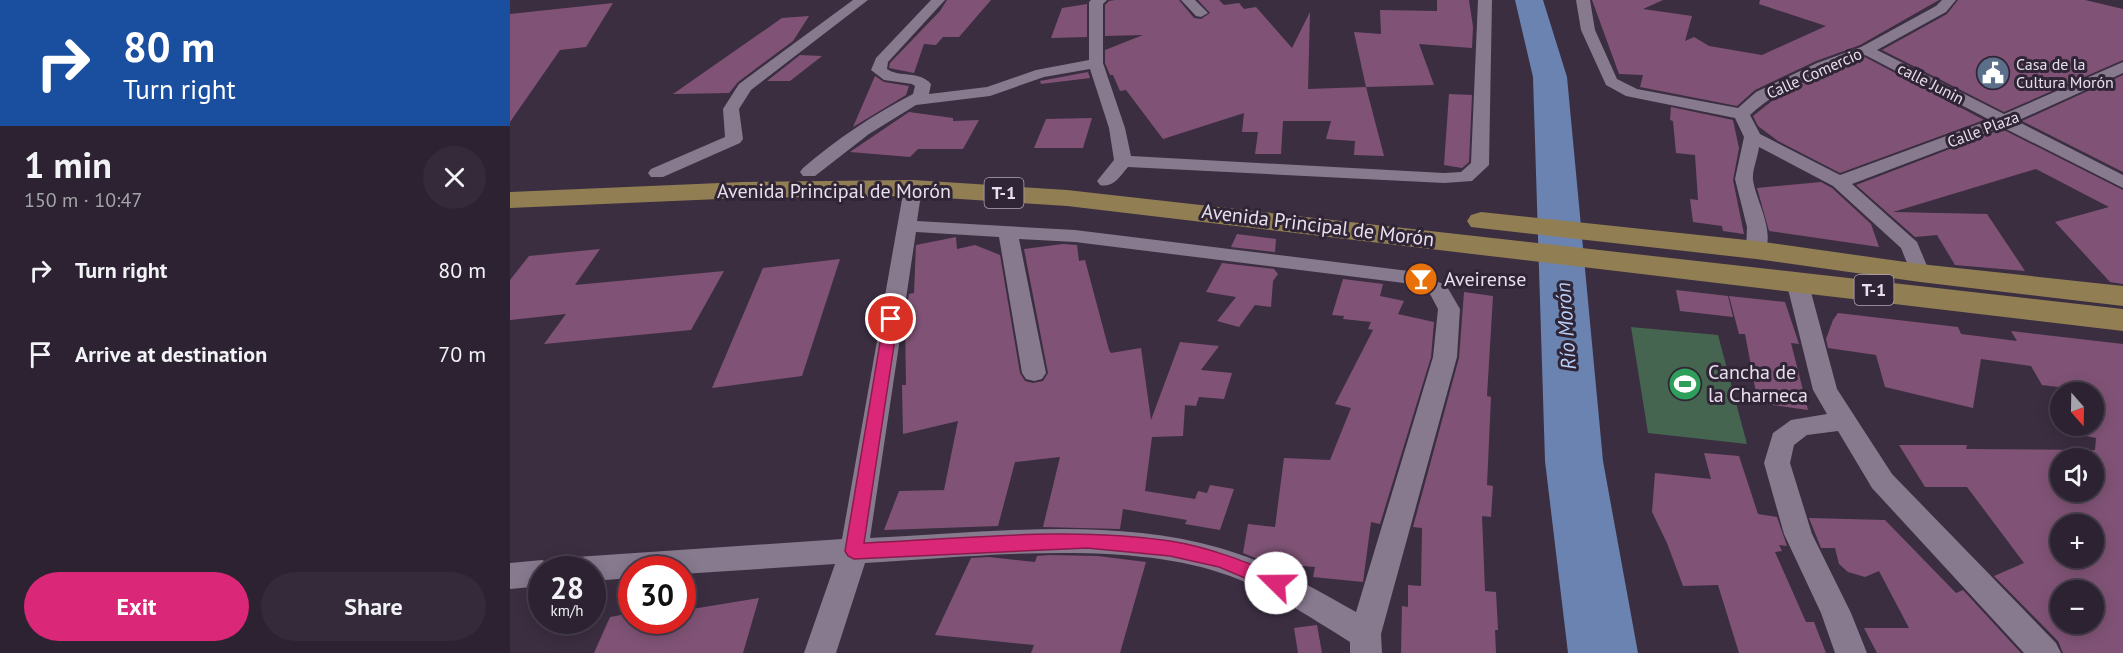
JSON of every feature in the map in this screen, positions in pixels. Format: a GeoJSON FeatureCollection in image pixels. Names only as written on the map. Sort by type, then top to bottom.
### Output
{"type":"FeatureCollection","features":[{"type":"Feature","properties":{"kind":"main road","name":"Avenida Principal de Morón"},"geometry":{"type":"LineString","coordinates":[[510,181],[549,177],[741,170],[809,172],[1115,171],[1490,234]]}},
{"type":"Feature","properties":{"kind":"main road","name":"Avenida Principal de Morón"},"geometry":{"type":"LineString","coordinates":[[510,200],[743,190],[913,188],[1067,198],[1490,234],[1624,248],[1797,281],[2123,320]]}},
{"type":"Feature","properties":{"kind":"main road","name":"T-1"},"geometry":{"type":"LineString","coordinates":[[1624,248],[1756,250],[1920,273],[2123,296]]}},
{"type":"Feature","properties":{"kind":"street"},"geometry":{"type":"LineString","coordinates":[[657,173],[734,139],[731,109],[745,87],[861,0]]}},
{"type":"Feature","properties":{"kind":"street"},"geometry":{"type":"LineString","coordinates":[[809,172],[840,145],[889,111],[921,96],[923,84],[908,78],[892,79],[879,70],[881,61],[938,0]]}},
{"type":"Feature","properties":{"kind":"street"},"geometry":{"type":"LineString","coordinates":[[1100,0],[1096,2],[1096,63],[1117,128],[1115,171],[1444,178],[1466,177],[1480,165],[1485,0]]}},
{"type":"Feature","properties":{"kind":"street"},"geometry":{"type":"LineString","coordinates":[[1188,0],[1201,13]]}},
{"type":"Feature","properties":{"kind":"street"},"geometry":{"type":"LineString","coordinates":[[1583,0],[1588,30],[1611,82],[1632,93],[1741,114],[1754,137],[1839,182],[1910,246],[1920,273]]}},
{"type":"Feature","properties":{"kind":"street","name":"Calle Comercio"},"geometry":{"type":"LineString","coordinates":[[1741,114],[1762,95],[1822,66],[1866,50],[1941,9],[1949,0]]}},
{"type":"Feature","properties":{"kind":"street","name":"calle Junin"},"geometry":{"type":"LineString","coordinates":[[1866,50],[2123,182]]}},
{"type":"Feature","properties":{"kind":"street"},"geometry":{"type":"LineString","coordinates":[[911,101],[990,91],[1041,73],[1096,63]]}},
{"type":"Feature","properties":{"kind":"street","name":"Calle Plaza"},"geometry":{"type":"LineString","coordinates":[[1839,182],[2007,121],[2065,96],[2123,67]]}},
{"type":"Feature","properties":{"kind":"street"},"geometry":{"type":"LineString","coordinates":[[1754,137],[1744,179],[1756,227],[1756,250]]}},
{"type":"Feature","properties":{"kind":"street"},"geometry":{"type":"LineString","coordinates":[[820,653],[854,551],[913,188]]}},
{"type":"Feature","properties":{"kind":"street"},"geometry":{"type":"LineString","coordinates":[[606,567],[674,561],[1087,540],[1170,549],[1221,560],[1276,583],[1365,644],[1445,357],[1449,309],[1438,290],[1409,277],[1086,238],[906,226]]}},
{"type":"Feature","properties":{"kind":"street"},"geometry":{"type":"LineString","coordinates":[[1008,233],[1034,373]]}},
{"type":"Feature","properties":{"kind":"street"},"geometry":{"type":"LineString","coordinates":[[1797,281],[1825,390],[1882,481],[1995,603],[2045,653]]}},
{"type":"Feature","properties":{"kind":"street"},"geometry":{"type":"LineString","coordinates":[[1843,421],[1800,427],[1782,440],[1777,463],[1798,534],[1836,613],[1851,653]]}},
{"type":"Feature","properties":{"kind":"street"},"geometry":{"type":"LineString","coordinates":[[510,576],[528,574]]}},
{"type":"Feature","properties":{"kind":"green space","name":"Cancha de la Charneca"},"geometry":{"type":"Polygon","coordinates":[[[1631,327],[1718,335],[1747,444],[1648,433],[1631,327]]]}},
{"type":"Feature","properties":{"kind":"building"},"geometry":{"type":"Polygon","coordinates":[[[947,0],[991,0],[959,37],[943,37],[936,45],[924,44],[914,73],[889,68],[890,63],[940,11],[947,0]]]}},
{"type":"Feature","properties":{"kind":"building"},"geometry":{"type":"Polygon","coordinates":[[[1115,0],[1179,0],[1194,18],[1201,19],[1210,13],[1198,0],[1219,0],[1224,5],[1239,3],[1244,9],[1256,7],[1292,48],[1310,12],[1308,89],[1366,87],[1384,156],[1354,155],[1355,141],[1326,139],[1331,121],[1283,121],[1281,154],[1255,154],[1258,132],[1242,132],[1244,113],[1163,139],[1126,90],[1120,91],[1113,75],[1110,75],[1105,63],[1105,50],[1143,35],[1105,36],[1105,5],[1115,0]]]}},
{"type":"Feature","properties":{"kind":"building"},"geometry":{"type":"Polygon","coordinates":[[[1437,0],[1469,0],[1473,27],[1472,48],[1419,44],[1434,85],[1366,87],[1354,32],[1381,34],[1380,10],[1437,11],[1437,0]]]}},
{"type":"Feature","properties":{"kind":"building"},"geometry":{"type":"Polygon","coordinates":[[[1592,0],[1663,0],[1643,9],[1692,16],[1685,41],[1694,37],[1709,46],[1762,55],[1826,26],[1759,4],[1760,0],[1939,0],[1860,45],[1816,61],[1755,90],[1737,106],[1640,87],[1643,75],[1619,74],[1592,0]]]}},
{"type":"Feature","properties":{"kind":"building"},"geometry":{"type":"Polygon","coordinates":[[[1958,0],[2085,0],[2123,9],[2123,60],[2004,112],[1882,50],[1947,14],[1958,0]]]}},
{"type":"Feature","properties":{"kind":"building"},"geometry":{"type":"Polygon","coordinates":[[[613,3],[586,47],[560,50],[510,122],[510,14],[613,3]]]}},
{"type":"Feature","properties":{"kind":"building"},"geometry":{"type":"Polygon","coordinates":[[[1087,4],[1087,37],[1051,38],[1062,8],[1087,4]]]}},
{"type":"Feature","properties":{"kind":"building"},"geometry":{"type":"Polygon","coordinates":[[[809,16],[793,41],[738,82],[729,93],[673,94],[782,18],[809,16]]]}},
{"type":"Feature","properties":{"kind":"building"},"geometry":{"type":"Polygon","coordinates":[[[800,55],[822,56],[790,81],[767,81],[800,55]]]}},
{"type":"Feature","properties":{"kind":"building"},"geometry":{"type":"Polygon","coordinates":[[[1865,57],[1984,120],[1840,173],[1778,141],[1758,126],[1753,116],[1777,97],[1805,81],[1865,57]]]}},
{"type":"Feature","properties":{"kind":"building"},"geometry":{"type":"Polygon","coordinates":[[[1088,72],[1090,78],[1041,84],[1040,81],[1088,72]]]}},
{"type":"Feature","properties":{"kind":"building"},"geometry":{"type":"Polygon","coordinates":[[[2123,75],[2123,172],[2022,121],[2123,75]]]}},
{"type":"Feature","properties":{"kind":"building"},"geometry":{"type":"Polygon","coordinates":[[[875,76],[884,82],[909,86],[906,95],[853,127],[875,76]]]}},
{"type":"Feature","properties":{"kind":"building"},"geometry":{"type":"Polygon","coordinates":[[[1449,94],[1472,95],[1469,162],[1462,168],[1444,165],[1449,94]]]}},
{"type":"Feature","properties":{"kind":"building"},"geometry":{"type":"Polygon","coordinates":[[[1671,107],[1733,120],[1739,148],[1733,180],[1744,234],[1723,231],[1722,226],[1693,222],[1690,199],[1698,200],[1695,155],[1676,153],[1673,121],[1670,120],[1671,107]]]}},
{"type":"Feature","properties":{"kind":"building"},"geometry":{"type":"Polygon","coordinates":[[[909,112],[953,118],[953,121],[979,120],[963,149],[918,149],[910,157],[850,152],[909,112]]]}},
{"type":"Feature","properties":{"kind":"building"},"geometry":{"type":"Polygon","coordinates":[[[1092,118],[1083,148],[1034,148],[1046,119],[1092,118]]]}},
{"type":"Feature","properties":{"kind":"building"},"geometry":{"type":"Polygon","coordinates":[[[2002,129],[2123,190],[2123,284],[2110,282],[2055,222],[2109,207],[2036,169],[1893,212],[1987,214],[2025,271],[1955,265],[1937,235],[1915,237],[1856,185],[2002,129]]]}},
{"type":"Feature","properties":{"kind":"building"},"geometry":{"type":"Polygon","coordinates":[[[1821,182],[1832,188],[1871,224],[1879,247],[1769,231],[1757,188],[1821,182]]]}},
{"type":"Feature","properties":{"kind":"building"},"geometry":{"type":"Polygon","coordinates":[[[1237,234],[1276,239],[1275,252],[1231,247],[1237,234]]]}},
{"type":"Feature","properties":{"kind":"building"},"geometry":{"type":"Polygon","coordinates":[[[956,237],[957,249],[975,245],[1000,255],[1020,373],[1025,381],[1033,383],[1043,381],[1048,373],[1024,249],[1063,244],[1077,245],[1079,261],[1085,260],[1109,350],[1111,353],[1141,348],[1151,420],[1180,342],[1219,346],[1201,370],[1232,373],[1224,399],[1199,397],[1196,406],[1185,405],[1183,436],[1152,437],[1145,491],[1195,499],[1198,491],[1207,493],[1210,485],[1234,489],[1220,530],[1185,524],[1187,520],[1123,509],[1120,529],[1043,527],[1060,457],[1015,462],[998,526],[884,530],[899,491],[944,490],[958,421],[903,434],[902,385],[906,385],[905,322],[909,294],[914,293],[916,245],[956,237]]]}},
{"type":"Feature","properties":{"kind":"building"},"geometry":{"type":"Polygon","coordinates":[[[600,249],[575,285],[724,271],[691,330],[544,344],[566,314],[510,320],[510,280],[529,256],[600,249]]]}},
{"type":"Feature","properties":{"kind":"building"},"geometry":{"type":"Polygon","coordinates":[[[840,259],[802,376],[712,388],[763,268],[840,259]]]}},
{"type":"Feature","properties":{"kind":"building"},"geometry":{"type":"Polygon","coordinates":[[[1222,263],[1274,269],[1278,274],[1273,281],[1271,307],[1255,305],[1239,327],[1217,321],[1236,297],[1206,292],[1222,263]]]}},
{"type":"Feature","properties":{"kind":"building"},"geometry":{"type":"Polygon","coordinates":[[[1343,279],[1383,284],[1380,296],[1404,301],[1398,314],[1434,322],[1431,357],[1380,524],[1371,522],[1363,582],[1313,577],[1315,567],[1268,563],[1243,553],[1248,524],[1275,527],[1284,458],[1330,460],[1351,408],[1335,404],[1373,330],[1368,329],[1371,322],[1343,319],[1344,316],[1332,315],[1343,279]]]}},
{"type":"Feature","properties":{"kind":"building"},"geometry":{"type":"Polygon","coordinates":[[[1676,290],[1728,296],[1733,317],[1680,311],[1676,290]]]}},
{"type":"Feature","properties":{"kind":"building"},"geometry":{"type":"Polygon","coordinates":[[[1464,292],[1493,296],[1487,396],[1491,397],[1487,485],[1493,486],[1491,517],[1482,516],[1485,591],[1496,592],[1498,630],[1495,630],[1496,653],[1401,653],[1402,606],[1408,607],[1408,585],[1421,586],[1422,528],[1413,527],[1459,358],[1464,292]]]}},
{"type":"Feature","properties":{"kind":"building"},"geometry":{"type":"Polygon","coordinates":[[[1729,296],[1785,302],[1799,344],[1791,343],[1808,410],[1758,403],[1745,334],[1739,334],[1729,296]]]}},
{"type":"Feature","properties":{"kind":"building"},"geometry":{"type":"Polygon","coordinates":[[[1838,313],[1958,327],[1961,334],[2017,341],[2011,331],[2123,344],[2123,653],[2063,653],[2058,641],[2051,634],[2104,634],[2104,580],[2050,580],[2050,633],[1994,576],[2024,563],[1967,487],[1925,487],[1899,445],[1967,445],[1966,449],[2050,450],[2050,502],[2104,502],[2104,448],[2095,448],[2096,438],[2086,436],[2104,436],[2104,382],[2050,382],[2050,386],[2042,385],[2031,366],[1981,359],[1973,408],[1885,387],[1876,355],[1828,348],[1826,339],[1838,313]]]}},
{"type":"Feature","properties":{"kind":"building"},"geometry":{"type":"Polygon","coordinates":[[[1704,453],[1739,456],[1758,514],[1777,517],[1787,546],[1779,545],[1782,551],[1775,552],[1806,622],[1814,622],[1826,653],[1739,653],[1718,585],[1683,586],[1667,543],[1652,512],[1655,473],[1711,479],[1704,453]]]}},
{"type":"Feature","properties":{"kind":"building"},"geometry":{"type":"Polygon","coordinates":[[[1809,518],[1885,520],[1956,593],[1963,590],[2021,653],[1877,653],[1864,628],[1909,628],[1879,571],[1865,577],[1848,572],[1839,564],[1835,548],[1821,548],[1809,518]]]}},
{"type":"Feature","properties":{"kind":"building"},"geometry":{"type":"Polygon","coordinates":[[[1037,556],[1098,556],[1146,562],[1120,653],[1031,653],[1034,645],[935,635],[971,558],[989,557],[1035,562],[1037,556]]]}},
{"type":"Feature","properties":{"kind":"building"},"geometry":{"type":"Polygon","coordinates":[[[759,598],[743,653],[594,653],[602,634],[606,634],[606,626],[610,617],[618,616],[618,634],[696,634],[696,608],[759,598]]]}},
{"type":"Feature","properties":{"kind":"building"},"geometry":{"type":"Polygon","coordinates":[[[1317,625],[1322,653],[1298,653],[1294,628],[1317,625]]]}},
{"type":"Feature","properties":{"kind":"waterway","name":"Río Morón"},"geometry":{"type":"LineString","coordinates":[[1529,0],[1550,77],[1574,461],[1603,653]]}},
{"type":"Feature","properties":{"kind":"place","name":"Casa de la Cultura Morón"},"geometry":{"type":"Point","coordinates":[1993,73]}},
{"type":"Feature","properties":{"kind":"place","name":"Aveirense"},"geometry":{"type":"Point","coordinates":[1421,279]}},
{"type":"Feature","properties":{"kind":"place","name":"Cancha de la Charneca"},"geometry":{"type":"Point","coordinates":[1685,384]}},
{"type":"Feature","properties":{"kind":"route"},"geometry":{"type":"LineString","coordinates":[[891,319],[854,551],[1087,540],[1170,549],[1221,560],[1276,583]]}}]}
